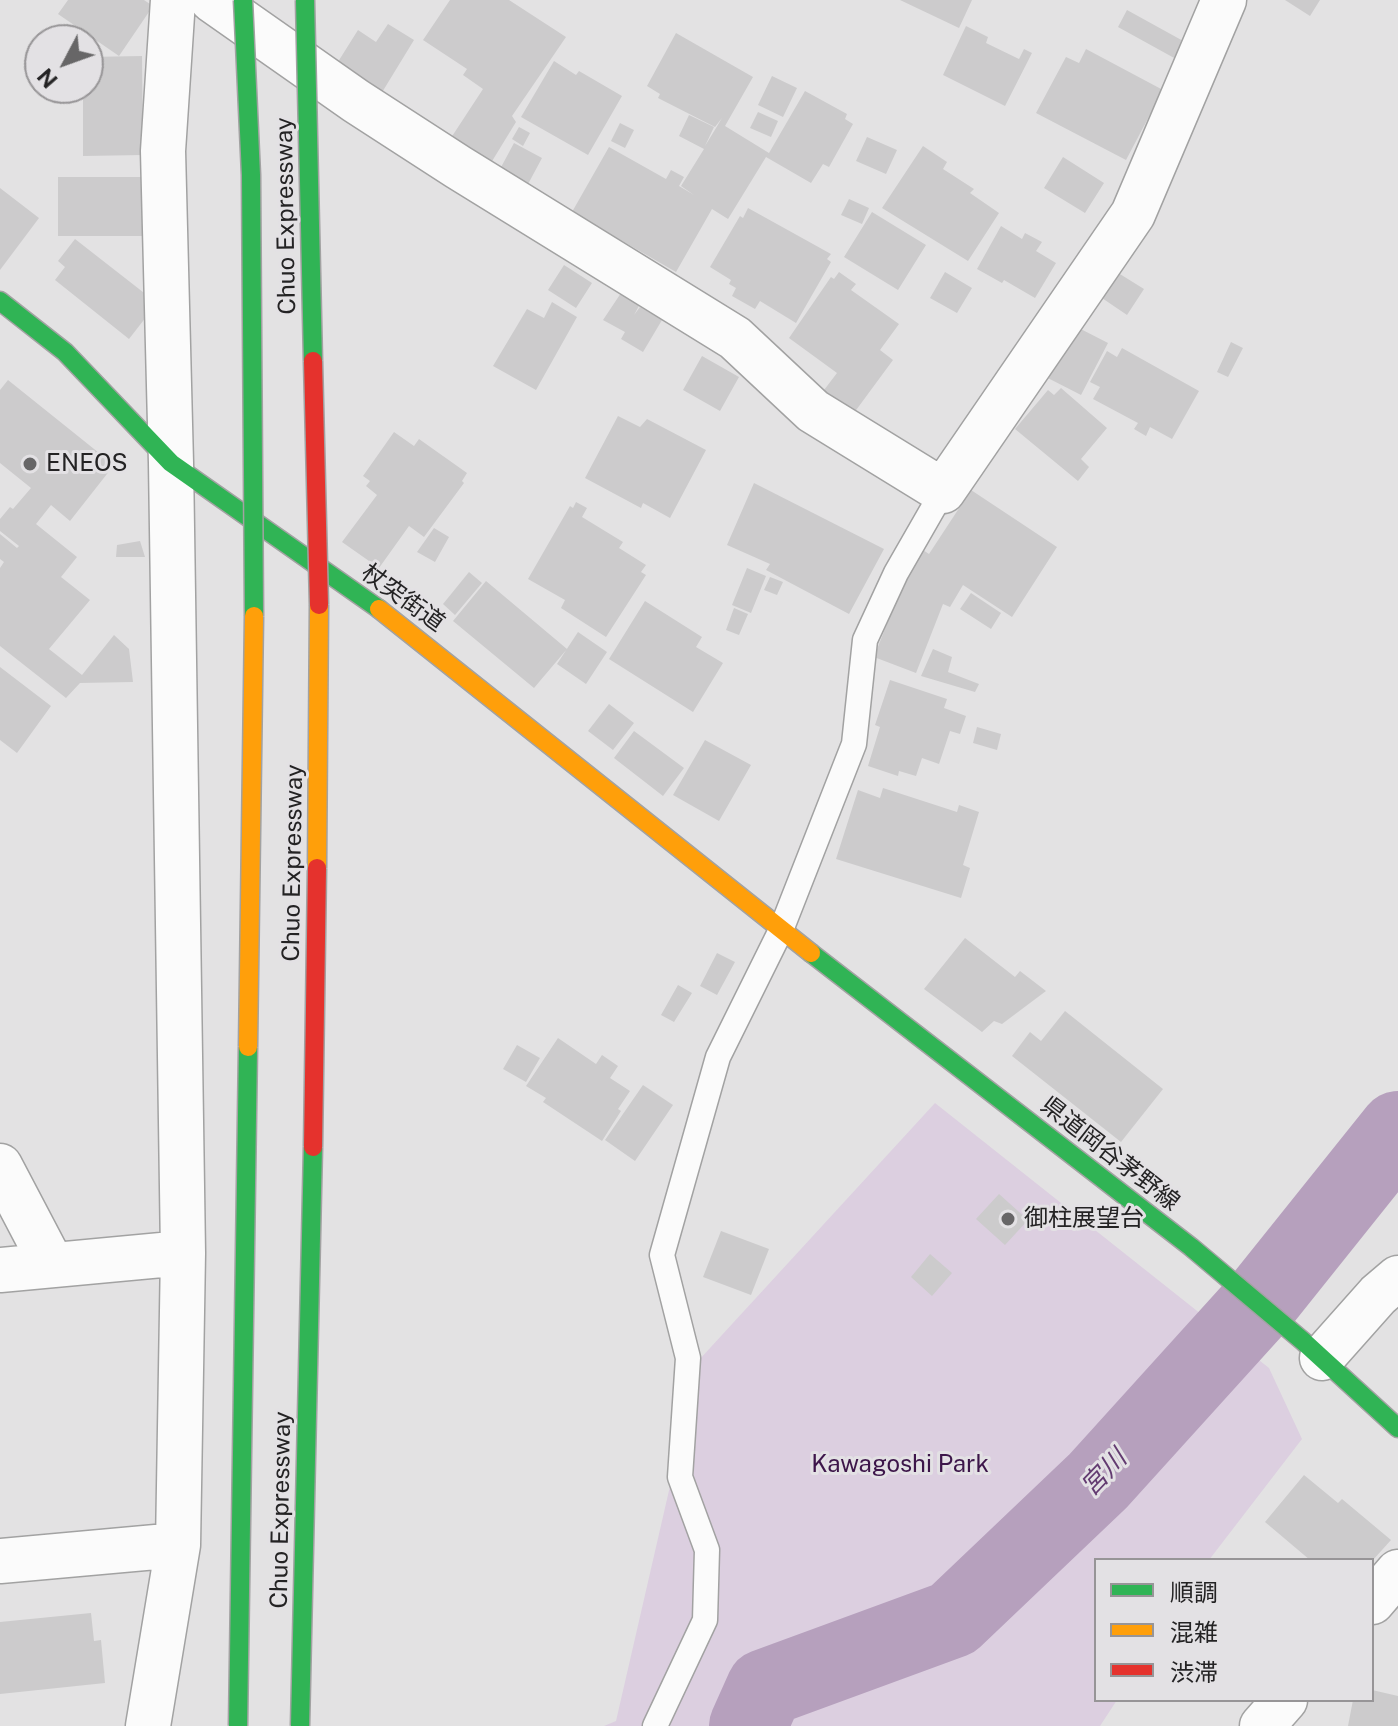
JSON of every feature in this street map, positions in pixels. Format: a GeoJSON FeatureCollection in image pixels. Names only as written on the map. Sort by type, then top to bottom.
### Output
{"type":"FeatureCollection","features":[{"type":"Feature","properties":{"kind":"main road","name":"Chuo Expressway"},"geometry":{"type":"LineString","coordinates":[[238,1726],[254,583],[251,175],[243,0]]}},
{"type":"Feature","properties":{"kind":"main road","name":"Chuo Expressway"},"geometry":{"type":"LineString","coordinates":[[300,1726],[316,997],[319,621],[305,0]]}},
{"type":"Feature","properties":{"kind":"main road","name":"杖突街道"},"geometry":{"type":"LineString","coordinates":[[0,301],[65,352],[171,463],[405,627],[781,930]]}},
{"type":"Feature","properties":{"kind":"main road","name":"県道岡谷茅野線"},"geometry":{"type":"LineString","coordinates":[[781,930],[1191,1247],[1313,1350],[1398,1428]]}},
{"type":"Feature","properties":{"kind":"street"},"geometry":{"type":"LineString","coordinates":[[148,1726],[178,1545],[183,1253],[163,151],[173,0]]}},
{"type":"Feature","properties":{"kind":"street"},"geometry":{"type":"LineString","coordinates":[[212,0],[433,151],[735,338],[813,411],[943,491],[1133,214],[1224,0]]}},
{"type":"Feature","properties":{"kind":"street"},"geometry":{"type":"LineString","coordinates":[[0,1166],[52,1265]]}},
{"type":"Feature","properties":{"kind":"street"},"geometry":{"type":"LineString","coordinates":[[0,1270],[183,1253]]}},
{"type":"Feature","properties":{"kind":"street"},"geometry":{"type":"LineString","coordinates":[[1313,1350],[1398,1278]]}},
{"type":"Feature","properties":{"kind":"street"},"geometry":{"type":"LineString","coordinates":[[0,1561],[178,1545]]}},
{"type":"Feature","properties":{"kind":"street"},"geometry":{"type":"LineString","coordinates":[[1374,1600],[1398,1572]]}},
{"type":"Feature","properties":{"kind":"street"},"geometry":{"type":"LineString","coordinates":[[1262,1726],[1283,1702]]}},
{"type":"Feature","properties":{"kind":"lane"},"geometry":{"type":"LineString","coordinates":[[655,1726],[705,1620],[707,1550],[680,1477],[688,1358],[662,1255],[718,1057],[781,930],[854,744],[865,640],[896,573],[943,491]]}},
{"type":"Feature","properties":{"kind":"green space","name":"Kawagoshi Park"},"geometry":{"type":"Polygon","coordinates":[[[935,1103],[1269,1368],[1302,1439],[1211,1558],[1094,1558],[1094,1702],[1116,1702],[1100,1726],[604,1726],[616,1721],[699,1360],[935,1103]]]}},
{"type":"Feature","properties":{"kind":"building"},"geometry":{"type":"Polygon","coordinates":[[[68,0],[144,0],[153,6],[119,56],[104,46],[104,24],[73,24],[58,14],[68,0]]]}},
{"type":"Feature","properties":{"kind":"building"},"geometry":{"type":"Polygon","coordinates":[[[450,0],[509,0],[566,37],[512,116],[516,122],[486,171],[445,147],[483,89],[463,75],[467,69],[423,40],[450,0]]]}},
{"type":"Feature","properties":{"kind":"building"},"geometry":{"type":"Polygon","coordinates":[[[900,0],[972,0],[959,28],[900,0]]]}},
{"type":"Feature","properties":{"kind":"building"},"geometry":{"type":"Polygon","coordinates":[[[1285,0],[1320,0],[1310,16],[1285,0]]]}},
{"type":"Feature","properties":{"kind":"building"},"geometry":{"type":"Polygon","coordinates":[[[1127,10],[1185,42],[1176,59],[1118,27],[1127,10]]]}},
{"type":"Feature","properties":{"kind":"building"},"geometry":{"type":"Polygon","coordinates":[[[388,24],[414,40],[381,94],[336,65],[358,30],[376,42],[388,24]]]}},
{"type":"Feature","properties":{"kind":"building"},"geometry":{"type":"Polygon","coordinates":[[[966,26],[988,37],[986,43],[1019,59],[1024,49],[1032,53],[1005,106],[943,75],[966,26]]]}},
{"type":"Feature","properties":{"kind":"building"},"geometry":{"type":"Polygon","coordinates":[[[676,33],[753,77],[725,126],[769,153],[805,91],[847,114],[845,119],[853,124],[829,167],[823,164],[811,183],[766,157],[728,219],[712,209],[676,272],[572,212],[609,147],[666,179],[671,170],[684,177],[679,186],[694,195],[681,186],[704,149],[679,136],[689,115],[714,127],[705,146],[722,118],[715,127],[658,98],[660,94],[647,86],[676,33]]]}},
{"type":"Feature","properties":{"kind":"building"},"geometry":{"type":"Polygon","coordinates":[[[1086,49],[1163,90],[1126,160],[1036,113],[1066,57],[1079,63],[1086,49]]]}},
{"type":"Feature","properties":{"kind":"building"},"geometry":{"type":"Polygon","coordinates":[[[142,56],[143,155],[83,156],[83,104],[104,104],[104,57],[142,56]]]}},
{"type":"Feature","properties":{"kind":"building"},"geometry":{"type":"Polygon","coordinates":[[[554,61],[576,75],[579,71],[622,96],[588,155],[521,117],[554,61]]]}},
{"type":"Feature","properties":{"kind":"building"},"geometry":{"type":"Polygon","coordinates":[[[772,76],[797,88],[783,117],[758,105],[772,76]]]}},
{"type":"Feature","properties":{"kind":"building"},"geometry":{"type":"Polygon","coordinates":[[[758,112],[778,121],[771,137],[750,128],[758,112]]]}},
{"type":"Feature","properties":{"kind":"building"},"geometry":{"type":"Polygon","coordinates":[[[620,123],[634,130],[625,148],[611,141],[620,123]]]}},
{"type":"Feature","properties":{"kind":"building"},"geometry":{"type":"Polygon","coordinates":[[[519,127],[530,133],[523,146],[512,139],[519,127]]]}},
{"type":"Feature","properties":{"kind":"building"},"geometry":{"type":"Polygon","coordinates":[[[867,137],[897,150],[886,174],[856,161],[867,137]]]}},
{"type":"Feature","properties":{"kind":"building"},"geometry":{"type":"Polygon","coordinates":[[[514,143],[542,158],[527,186],[499,171],[514,143]]]}},
{"type":"Feature","properties":{"kind":"building"},"geometry":{"type":"Polygon","coordinates":[[[923,146],[947,162],[943,169],[974,189],[970,193],[999,213],[968,261],[882,208],[923,146]]]}},
{"type":"Feature","properties":{"kind":"building"},"geometry":{"type":"Polygon","coordinates":[[[1063,157],[1104,183],[1085,213],[1044,188],[1063,157]]]}},
{"type":"Feature","properties":{"kind":"building"},"geometry":{"type":"Polygon","coordinates":[[[58,177],[152,177],[153,236],[58,236],[58,177]]]}},
{"type":"Feature","properties":{"kind":"building"},"geometry":{"type":"Polygon","coordinates":[[[0,188],[39,218],[0,270],[0,188]]]}},
{"type":"Feature","properties":{"kind":"building"},"geometry":{"type":"Polygon","coordinates":[[[849,199],[869,208],[862,224],[841,215],[849,199]]]}},
{"type":"Feature","properties":{"kind":"building"},"geometry":{"type":"Polygon","coordinates":[[[748,208],[831,254],[827,259],[831,262],[796,323],[760,301],[755,309],[732,296],[736,288],[729,284],[731,280],[710,267],[748,208]]]}},
{"type":"Feature","properties":{"kind":"building"},"geometry":{"type":"Polygon","coordinates":[[[872,212],[926,245],[898,290],[844,257],[872,212]]]}},
{"type":"Feature","properties":{"kind":"building"},"geometry":{"type":"Polygon","coordinates":[[[1001,226],[1022,239],[1025,233],[1042,242],[1036,251],[1056,263],[1035,298],[977,269],[1001,226]]]}},
{"type":"Feature","properties":{"kind":"building"},"geometry":{"type":"Polygon","coordinates":[[[75,239],[157,303],[129,339],[55,280],[65,267],[58,261],[75,239]]]}},
{"type":"Feature","properties":{"kind":"building"},"geometry":{"type":"Polygon","coordinates":[[[564,265],[592,283],[576,308],[548,290],[564,265]]]}},
{"type":"Feature","properties":{"kind":"building"},"geometry":{"type":"Polygon","coordinates":[[[1115,271],[1144,289],[1127,315],[1099,296],[1115,271]]]}},
{"type":"Feature","properties":{"kind":"building"},"geometry":{"type":"Polygon","coordinates":[[[839,272],[856,284],[851,290],[899,324],[880,350],[893,360],[851,417],[821,394],[837,373],[789,338],[831,277],[834,279],[839,272]]]}},
{"type":"Feature","properties":{"kind":"building"},"geometry":{"type":"Polygon","coordinates":[[[945,272],[972,288],[957,313],[930,298],[945,272]]]}},
{"type":"Feature","properties":{"kind":"building"},"geometry":{"type":"Polygon","coordinates":[[[621,293],[640,304],[634,315],[640,307],[662,320],[643,352],[621,339],[625,332],[603,320],[621,293]]]}},
{"type":"Feature","properties":{"kind":"building"},"geometry":{"type":"Polygon","coordinates":[[[552,302],[577,317],[536,390],[493,366],[527,309],[544,318],[552,302]]]}},
{"type":"Feature","properties":{"kind":"building"},"geometry":{"type":"Polygon","coordinates":[[[1069,323],[1108,343],[1081,395],[1040,374],[1069,323]]]}},
{"type":"Feature","properties":{"kind":"building"},"geometry":{"type":"Polygon","coordinates":[[[1231,342],[1243,348],[1228,377],[1217,372],[1231,342]]]}},
{"type":"Feature","properties":{"kind":"building"},"geometry":{"type":"Polygon","coordinates":[[[1122,348],[1199,391],[1172,439],[1150,427],[1146,436],[1134,429],[1138,423],[1093,399],[1100,387],[1090,382],[1107,351],[1117,357],[1122,348]]]}},
{"type":"Feature","properties":{"kind":"building"},"geometry":{"type":"Polygon","coordinates":[[[702,356],[739,377],[720,411],[683,390],[702,356]]]}},
{"type":"Feature","properties":{"kind":"building"},"geometry":{"type":"Polygon","coordinates":[[[8,380],[114,465],[70,521],[51,505],[36,524],[77,557],[61,577],[90,600],[49,649],[82,675],[114,635],[129,649],[133,682],[80,683],[66,698],[0,646],[0,568],[4,562],[0,559],[0,534],[17,548],[19,546],[0,531],[0,519],[31,488],[0,463],[0,390],[8,380]]]}},
{"type":"Feature","properties":{"kind":"building"},"geometry":{"type":"Polygon","coordinates":[[[1061,388],[1107,428],[1081,459],[1089,467],[1078,481],[1015,429],[1048,390],[1054,395],[1061,388]]]}},
{"type":"Feature","properties":{"kind":"building"},"geometry":{"type":"Polygon","coordinates":[[[618,416],[640,427],[647,419],[706,450],[670,518],[643,503],[641,508],[585,478],[618,416]]]}},
{"type":"Feature","properties":{"kind":"building"},"geometry":{"type":"Polygon","coordinates":[[[394,432],[414,446],[419,439],[467,473],[462,481],[464,483],[424,537],[409,526],[379,568],[342,542],[377,495],[366,486],[370,481],[363,476],[394,432]]]}},
{"type":"Feature","properties":{"kind":"building"},"geometry":{"type":"Polygon","coordinates":[[[754,483],[884,549],[849,614],[766,570],[770,564],[727,545],[754,483]]]}},
{"type":"Feature","properties":{"kind":"building"},"geometry":{"type":"Polygon","coordinates":[[[971,490],[1057,547],[1012,617],[963,585],[950,607],[943,604],[916,673],[874,657],[892,611],[888,609],[920,548],[929,554],[971,490]]]}},
{"type":"Feature","properties":{"kind":"building"},"geometry":{"type":"Polygon","coordinates":[[[576,502],[587,508],[582,517],[623,542],[619,548],[646,565],[641,572],[646,575],[606,637],[561,608],[565,600],[528,579],[570,506],[573,508],[576,502]]]}},
{"type":"Feature","properties":{"kind":"building"},"geometry":{"type":"Polygon","coordinates":[[[434,528],[449,537],[435,562],[417,552],[434,528]]]}},
{"type":"Feature","properties":{"kind":"building"},"geometry":{"type":"Polygon","coordinates":[[[140,541],[145,557],[116,557],[117,545],[140,541]]]}},
{"type":"Feature","properties":{"kind":"building"},"geometry":{"type":"Polygon","coordinates":[[[747,568],[766,576],[751,613],[732,605],[747,568]]]}},
{"type":"Feature","properties":{"kind":"building"},"geometry":{"type":"Polygon","coordinates":[[[469,572],[482,583],[455,615],[443,604],[469,572]]]}},
{"type":"Feature","properties":{"kind":"building"},"geometry":{"type":"Polygon","coordinates":[[[770,577],[783,582],[777,595],[764,590],[770,577]]]}},
{"type":"Feature","properties":{"kind":"building"},"geometry":{"type":"Polygon","coordinates":[[[486,581],[567,649],[534,688],[453,621],[486,581]]]}},
{"type":"Feature","properties":{"kind":"building"},"geometry":{"type":"Polygon","coordinates":[[[971,593],[1001,613],[991,629],[960,609],[971,593]]]}},
{"type":"Feature","properties":{"kind":"building"},"geometry":{"type":"Polygon","coordinates":[[[645,601],[702,637],[696,647],[723,663],[693,712],[609,659],[645,601]]]}},
{"type":"Feature","properties":{"kind":"building"},"geometry":{"type":"Polygon","coordinates":[[[734,608],[748,614],[739,635],[726,630],[734,608]]]}},
{"type":"Feature","properties":{"kind":"building"},"geometry":{"type":"Polygon","coordinates":[[[578,632],[607,652],[586,684],[557,664],[578,632]]]}},
{"type":"Feature","properties":{"kind":"building"},"geometry":{"type":"Polygon","coordinates":[[[933,649],[952,657],[948,672],[979,684],[975,692],[921,676],[933,649]]]}},
{"type":"Feature","properties":{"kind":"building"},"geometry":{"type":"Polygon","coordinates":[[[0,667],[51,706],[17,753],[0,740],[0,667]]]}},
{"type":"Feature","properties":{"kind":"building"},"geometry":{"type":"Polygon","coordinates":[[[890,680],[947,699],[944,708],[966,716],[960,734],[950,731],[939,764],[922,758],[916,776],[899,771],[898,776],[868,766],[880,727],[875,725],[890,680]]]}},
{"type":"Feature","properties":{"kind":"building"},"geometry":{"type":"Polygon","coordinates":[[[609,704],[634,723],[613,750],[588,731],[609,704]]]}},
{"type":"Feature","properties":{"kind":"building"},"geometry":{"type":"Polygon","coordinates":[[[977,727],[1001,734],[997,750],[973,743],[977,727]]]}},
{"type":"Feature","properties":{"kind":"building"},"geometry":{"type":"Polygon","coordinates":[[[634,731],[684,768],[663,796],[614,758],[634,731]]]}},
{"type":"Feature","properties":{"kind":"building"},"geometry":{"type":"Polygon","coordinates":[[[705,740],[751,765],[719,821],[673,795],[705,740]]]}},
{"type":"Feature","properties":{"kind":"building"},"geometry":{"type":"Polygon","coordinates":[[[883,788],[957,812],[959,805],[979,812],[963,865],[970,868],[961,898],[836,859],[858,790],[880,798],[883,788]]]}},
{"type":"Feature","properties":{"kind":"building"},"geometry":{"type":"Polygon","coordinates":[[[965,938],[1015,977],[1020,971],[1046,991],[1002,1024],[994,1021],[982,1032],[924,989],[965,938]]]}},
{"type":"Feature","properties":{"kind":"building"},"geometry":{"type":"Polygon","coordinates":[[[717,953],[735,962],[717,995],[700,986],[717,953]]]}},
{"type":"Feature","properties":{"kind":"building"},"geometry":{"type":"Polygon","coordinates":[[[678,985],[692,993],[674,1022],[661,1015],[678,985]]]}},
{"type":"Feature","properties":{"kind":"building"},"geometry":{"type":"Polygon","coordinates":[[[1065,1011],[1163,1089],[1121,1142],[1012,1056],[1030,1032],[1041,1041],[1065,1011]]]}},
{"type":"Feature","properties":{"kind":"building"},"geometry":{"type":"Polygon","coordinates":[[[558,1038],[596,1064],[602,1055],[618,1066],[610,1078],[630,1091],[602,1141],[543,1102],[546,1098],[526,1086],[558,1038]]]}},
{"type":"Feature","properties":{"kind":"building"},"geometry":{"type":"Polygon","coordinates":[[[517,1045],[540,1058],[526,1082],[503,1069],[517,1045]]]}},
{"type":"Feature","properties":{"kind":"building"},"geometry":{"type":"Polygon","coordinates":[[[643,1085],[673,1105],[635,1161],[605,1140],[643,1085]]]}},
{"type":"Feature","properties":{"kind":"building"},"geometry":{"type":"Polygon","coordinates":[[[999,1194],[1028,1220],[1005,1245],[976,1219],[999,1194]]]}},
{"type":"Feature","properties":{"kind":"building"},"geometry":{"type":"Polygon","coordinates":[[[721,1231],[769,1249],[751,1295],[703,1277],[721,1231]]]}},
{"type":"Feature","properties":{"kind":"building"},"geometry":{"type":"Polygon","coordinates":[[[930,1254],[952,1273],[932,1296],[911,1277],[930,1254]]]}},
{"type":"Feature","properties":{"kind":"building"},"geometry":{"type":"Polygon","coordinates":[[[1304,1475],[1338,1503],[1342,1499],[1391,1540],[1374,1559],[1308,1558],[1265,1522],[1304,1475]]]}},
{"type":"Feature","properties":{"kind":"building"},"geometry":{"type":"Polygon","coordinates":[[[91,1613],[94,1641],[101,1640],[105,1683],[0,1694],[0,1622],[91,1613]]]}},
{"type":"Feature","properties":{"kind":"building"},"geometry":{"type":"Polygon","coordinates":[[[1374,1690],[1398,1696],[1398,1726],[1348,1726],[1353,1702],[1374,1702],[1374,1690]]]}},
{"type":"Feature","properties":{"kind":"waterway","name":"宮川"},"geometry":{"type":"LineString","coordinates":[[748,1726],[765,1688],[953,1619],[1098,1481],[1261,1301],[1398,1130]]}},
{"type":"Feature","properties":{"kind":"traffic: fast"},"geometry":{"type":"LineString","coordinates":[[243,0],[251,175],[254,616]]}},
{"type":"Feature","properties":{"kind":"traffic: fast"},"geometry":{"type":"LineString","coordinates":[[305,0],[313,361]]}},
{"type":"Feature","properties":{"kind":"traffic: fast"},"geometry":{"type":"LineString","coordinates":[[0,301],[65,352],[171,463],[379,609]]}},
{"type":"Feature","properties":{"kind":"traffic: fast"},"geometry":{"type":"LineString","coordinates":[[811,953],[1191,1247],[1304,1342],[1398,1428]]}},
{"type":"Feature","properties":{"kind":"traffic: fast"},"geometry":{"type":"LineString","coordinates":[[238,1726],[248,1047]]}},
{"type":"Feature","properties":{"kind":"traffic: fast"},"geometry":{"type":"LineString","coordinates":[[300,1726],[313,1147]]}},
{"type":"Feature","properties":{"kind":"traffic: slow"},"geometry":{"type":"LineString","coordinates":[[317,868],[319,605]]}},
{"type":"Feature","properties":{"kind":"traffic: slow"},"geometry":{"type":"LineString","coordinates":[[379,609],[811,953]]}},
{"type":"Feature","properties":{"kind":"traffic: slow"},"geometry":{"type":"LineString","coordinates":[[248,1047],[254,616]]}},
{"type":"Feature","properties":{"kind":"traffic: jam"},"geometry":{"type":"LineString","coordinates":[[313,361],[319,605]]}},
{"type":"Feature","properties":{"kind":"traffic: jam"},"geometry":{"type":"LineString","coordinates":[[313,1147],[317,868]]}},
{"type":"Feature","properties":{"kind":"place","name":"ENEOS"},"geometry":{"type":"Point","coordinates":[30,464]}},
{"type":"Feature","properties":{"kind":"place","name":"御柱展望台"},"geometry":{"type":"Point","coordinates":[1008,1219]}}]}
